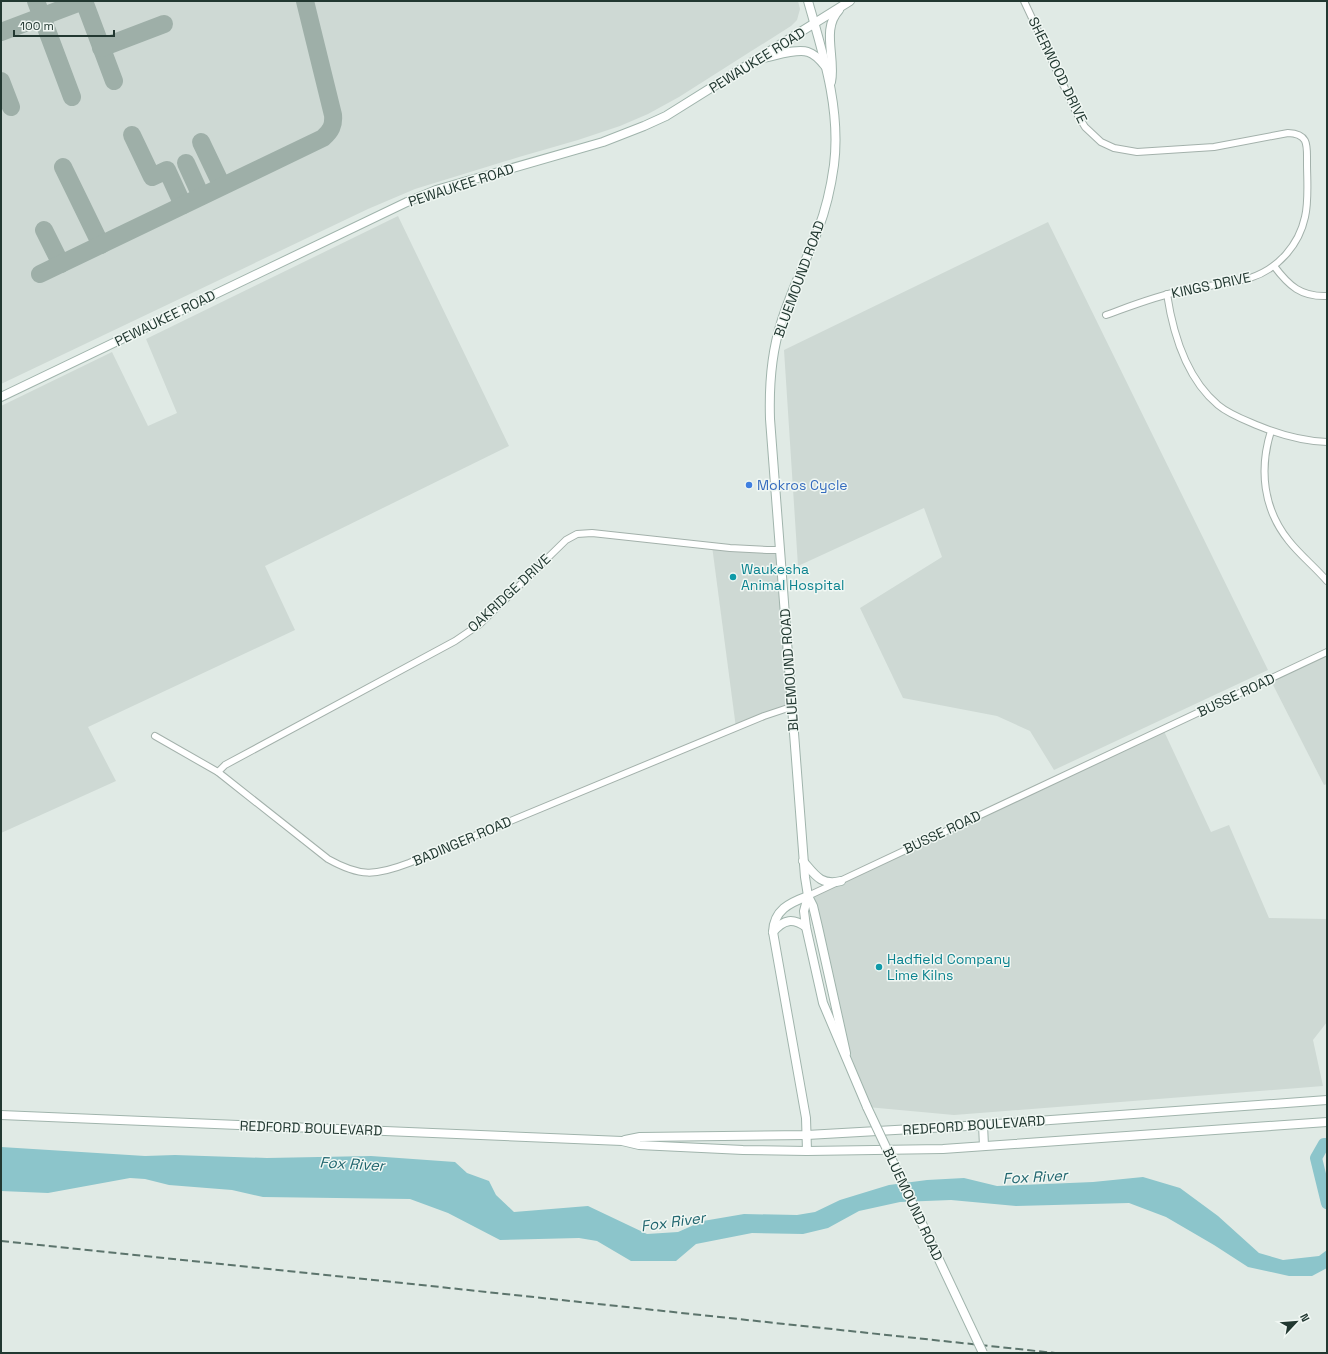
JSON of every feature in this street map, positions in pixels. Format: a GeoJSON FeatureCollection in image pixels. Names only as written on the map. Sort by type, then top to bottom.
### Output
{"type":"FeatureCollection","features":[{"type":"Feature","properties":{"kind":"main road","name":"BLUEMOUND ROAD"},"geometry":{"type":"LineString","coordinates":[[808,1],[826,67],[834,113],[836,138],[832,177],[819,226],[781,323],[774,348],[770,380],[770,426],[803,861],[808,896],[813,906],[817,921],[846,1053]]}},
{"type":"Feature","properties":{"kind":"main road","name":"PEWAUKEE ROAD"},"geometry":{"type":"LineString","coordinates":[[1,396],[407,202],[436,190],[603,142],[666,116],[814,24],[846,2]]}},
{"type":"Feature","properties":{"kind":"main road"},"geometry":{"type":"LineString","coordinates":[[830,88],[832,70],[830,29],[833,18],[846,2]]}},
{"type":"Feature","properties":{"kind":"main road"},"geometry":{"type":"LineString","coordinates":[[758,59],[807,51],[815,55],[826,67]]}},
{"type":"Feature","properties":{"kind":"main road"},"geometry":{"type":"LineString","coordinates":[[803,861],[817,877],[824,882],[831,883],[841,881]]}},
{"type":"Feature","properties":{"kind":"main road","name":"BLUEMOUND ROAD"},"geometry":{"type":"LineString","coordinates":[[808,896],[804,911],[806,927],[824,1003],[846,1053],[867,1107],[983,1353]]}},
{"type":"Feature","properties":{"kind":"main road","name":"BUSSE ROAD"},"geometry":{"type":"LineString","coordinates":[[807,1151],[806,1118],[773,932],[775,920],[782,910],[790,904],[808,896]]}},
{"type":"Feature","properties":{"kind":"main road"},"geometry":{"type":"LineString","coordinates":[[773,932],[778,926],[787,921],[798,922],[806,927]]}},
{"type":"Feature","properties":{"kind":"main road","name":"REDFORD BOULEVARD"},"geometry":{"type":"LineString","coordinates":[[622,1141],[640,1137],[807,1135],[983,1125],[1327,1100]]}},
{"type":"Feature","properties":{"kind":"main road","name":"REDFORD BOULEVARD"},"geometry":{"type":"LineString","coordinates":[[1,1115],[622,1141],[646,1145],[743,1150],[807,1151],[943,1149],[1327,1122]]}},
{"type":"Feature","properties":{"kind":"main road"},"geometry":{"type":"LineString","coordinates":[[983,1125],[984,1146]]}},
{"type":"Feature","properties":{"kind":"street","name":"SHERWOOD DRIVE"},"geometry":{"type":"LineString","coordinates":[[1024,1],[1076,112],[1085,128],[1101,142],[1121,150],[1147,152],[1214,147],[1282,133]]}},
{"type":"Feature","properties":{"kind":"street","name":"KINGS DRIVE"},"geometry":{"type":"LineString","coordinates":[[1106,315],[1167,294],[1250,278],[1274,266],[1286,254],[1297,240],[1303,226],[1306,209],[1307,147],[1305,140],[1300,134],[1282,133]]}},
{"type":"Feature","properties":{"kind":"street"},"geometry":{"type":"LineString","coordinates":[[1274,266],[1295,288],[1309,295],[1327,296]]}},
{"type":"Feature","properties":{"kind":"street"},"geometry":{"type":"LineString","coordinates":[[1167,294],[1174,325],[1184,357],[1196,381],[1219,406],[1230,413],[1270,431],[1294,438],[1315,442],[1327,442]]}},
{"type":"Feature","properties":{"kind":"street"},"geometry":{"type":"LineString","coordinates":[[1270,431],[1264,457],[1264,476],[1266,496],[1271,510],[1289,541],[1327,581]]}},
{"type":"Feature","properties":{"kind":"street","name":"OAKRIDGE DRIVE"},"geometry":{"type":"LineString","coordinates":[[218,772],[225,765],[455,641],[474,629],[557,547],[574,535],[592,533],[730,548],[780,550]]}},
{"type":"Feature","properties":{"kind":"street","name":"BUSSE ROAD"},"geometry":{"type":"LineString","coordinates":[[808,896],[1327,652]]}},
{"type":"Feature","properties":{"kind":"street","name":"BADINGER ROAD"},"geometry":{"type":"LineString","coordinates":[[155,736],[218,772],[328,859],[353,871],[366,873],[392,869],[409,863],[758,719],[791,707]]}},
{"type":"Feature","properties":{"kind":"shaded area"},"geometry":{"type":"Polygon","coordinates":[[[1,1],[798,1],[800,9],[797,20],[791,26],[679,97],[648,114],[620,126],[578,140],[415,189],[368,209],[1,384],[1,1]]]}},
{"type":"Feature","properties":{"kind":"shaded area"},"geometry":{"type":"Polygon","coordinates":[[[398,216],[509,446],[265,566],[295,630],[88,727],[116,781],[1,833],[1,406],[112,352],[148,426],[177,413],[146,339],[398,216]]]}},
{"type":"Feature","properties":{"kind":"shaded area"},"geometry":{"type":"Polygon","coordinates":[[[1048,222],[1268,670],[1054,770],[1030,731],[997,716],[903,698],[860,608],[942,557],[924,508],[798,566],[784,350],[1048,222]]]}},
{"type":"Feature","properties":{"kind":"shaded area"},"geometry":{"type":"Polygon","coordinates":[[[712,546],[780,550],[791,707],[736,728],[712,546]]]}},
{"type":"Feature","properties":{"kind":"shaded area"},"geometry":{"type":"Polygon","coordinates":[[[1327,652],[1327,784],[1324,785],[1270,679],[1327,652]]]}},
{"type":"Feature","properties":{"kind":"shaded area"},"geometry":{"type":"Polygon","coordinates":[[[1163,729],[1211,832],[1229,825],[1269,918],[1327,919],[1327,1022],[1313,1040],[1323,1086],[954,1115],[867,1107],[846,1053],[808,896],[1163,729]]]}},
{"type":"Feature","properties":{"kind":"water","name":"Fox River"},"geometry":{"type":"Polygon","coordinates":[[[1,1147],[145,1156],[175,1155],[267,1158],[371,1156],[455,1162],[467,1173],[489,1181],[496,1195],[514,1212],[588,1206],[647,1234],[678,1232],[703,1221],[744,1214],[797,1215],[815,1212],[840,1200],[889,1185],[927,1180],[964,1178],[997,1186],[1093,1182],[1143,1177],[1180,1188],[1218,1216],[1259,1253],[1283,1260],[1319,1256],[1327,1250],[1327,1268],[1312,1276],[1289,1276],[1248,1267],[1166,1217],[1129,1203],[1016,1206],[951,1200],[900,1202],[859,1211],[828,1228],[803,1234],[752,1233],[696,1244],[676,1261],[631,1261],[597,1241],[579,1238],[500,1240],[448,1213],[410,1199],[263,1197],[232,1190],[169,1185],[145,1179],[130,1178],[48,1193],[1,1191],[1,1147]]]}},
{"type":"Feature","properties":{"kind":"waterway"},"geometry":{"type":"LineString","coordinates":[[1327,1144],[1324,1144],[1316,1158],[1327,1203]]}},
{"type":"Feature","properties":{"kind":"taxiway"},"geometry":{"type":"LineString","coordinates":[[36,1],[72,97]]}},
{"type":"Feature","properties":{"kind":"taxiway"},"geometry":{"type":"LineString","coordinates":[[1,32],[83,1]]}},
{"type":"Feature","properties":{"kind":"taxiway"},"geometry":{"type":"LineString","coordinates":[[84,1],[114,81]]}},
{"type":"Feature","properties":{"kind":"taxiway"},"geometry":{"type":"LineString","coordinates":[[40,274],[323,138],[326,135],[332,125],[333,115],[305,1]]}},
{"type":"Feature","properties":{"kind":"taxiway"},"geometry":{"type":"LineString","coordinates":[[101,48],[164,24]]}},
{"type":"Feature","properties":{"kind":"taxiway"},"geometry":{"type":"LineString","coordinates":[[1,81],[11,107]]}},
{"type":"Feature","properties":{"kind":"taxiway"},"geometry":{"type":"LineString","coordinates":[[132,135],[152,177],[167,170],[183,205]]}},
{"type":"Feature","properties":{"kind":"taxiway"},"geometry":{"type":"LineString","coordinates":[[201,142],[222,186]]}},
{"type":"Feature","properties":{"kind":"taxiway"},"geometry":{"type":"LineString","coordinates":[[186,163],[201,196]]}},
{"type":"Feature","properties":{"kind":"taxiway"},"geometry":{"type":"LineString","coordinates":[[63,167],[101,245]]}},
{"type":"Feature","properties":{"kind":"taxiway"},"geometry":{"type":"LineString","coordinates":[[44,230],[61,264]]}},
{"type":"Feature","properties":{"kind":"railway"},"geometry":{"type":"LineString","coordinates":[[1,1241],[1055,1353]]}},
{"type":"Feature","properties":{"kind":"place","name":"Mokros Cycle"},"geometry":{"type":"Point","coordinates":[749,485]}},
{"type":"Feature","properties":{"kind":"place","name":"Waukesha Animal Hospital"},"geometry":{"type":"Point","coordinates":[733,577]}},
{"type":"Feature","properties":{"kind":"place","name":"Hadfield Company Lime Kilns"},"geometry":{"type":"Point","coordinates":[879,967]}}]}
